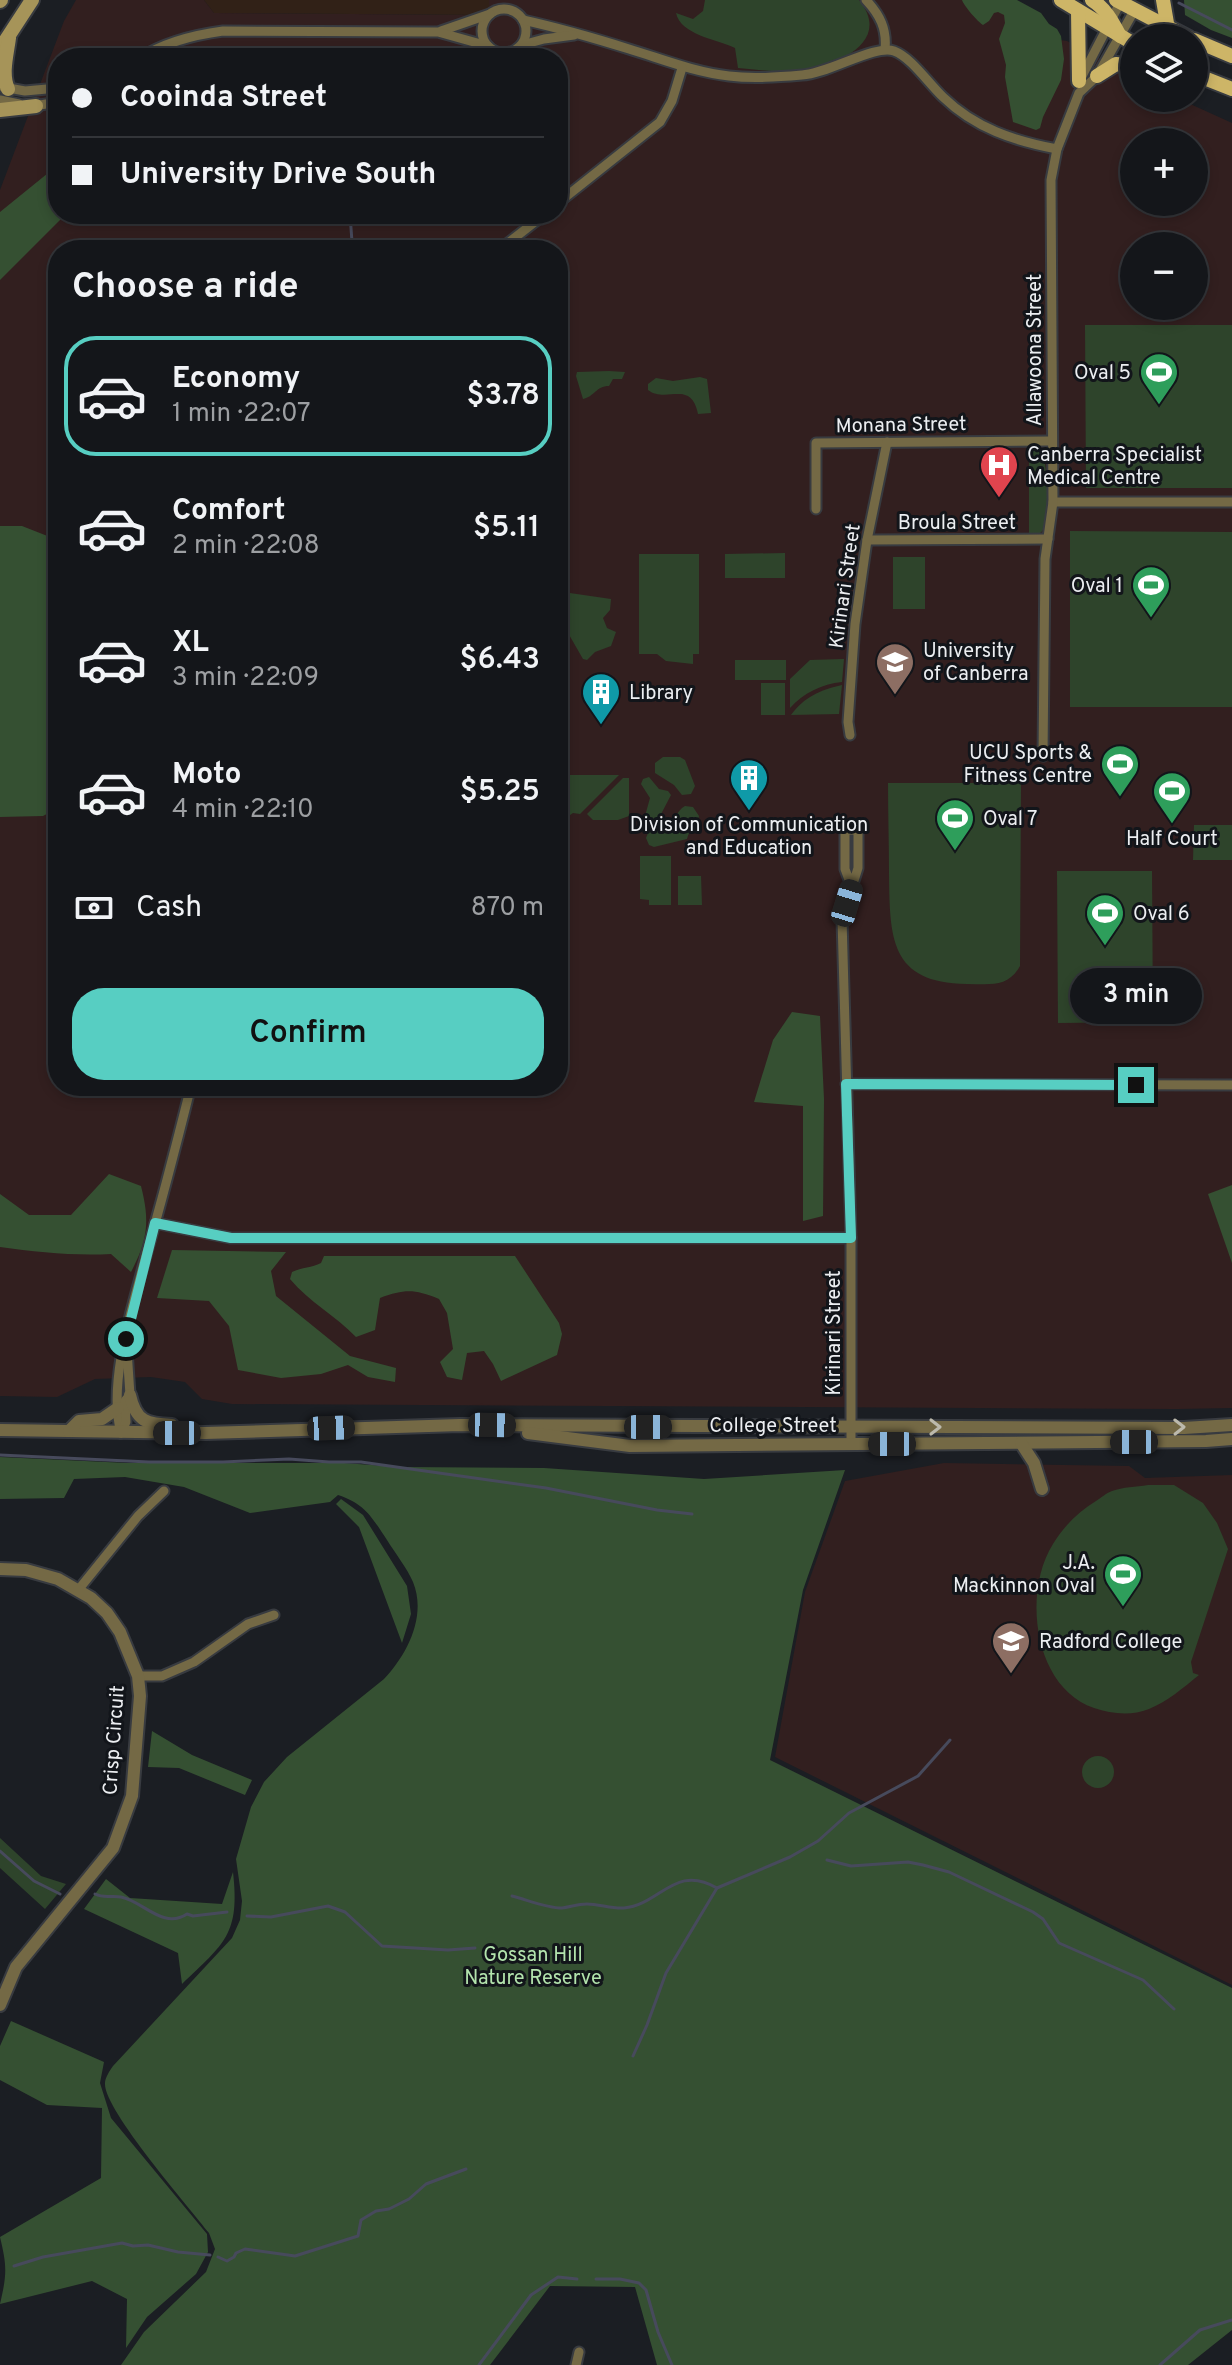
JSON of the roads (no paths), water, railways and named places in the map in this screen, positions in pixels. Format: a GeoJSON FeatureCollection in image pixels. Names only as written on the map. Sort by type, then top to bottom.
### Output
{"type":"FeatureCollection","features":[{"type":"Feature","properties":{"kind":"main road"},"geometry":{"type":"LineString","coordinates":[[0,49],[32,0]]}},
{"type":"Feature","properties":{"kind":"main road"},"geometry":{"type":"LineString","coordinates":[[1061,0],[1120,33]]}},
{"type":"Feature","properties":{"kind":"main road"},"geometry":{"type":"LineString","coordinates":[[1092,0],[1102,7],[1113,28]]}},
{"type":"Feature","properties":{"kind":"main road"},"geometry":{"type":"LineString","coordinates":[[1163,0],[1167,24]]}},
{"type":"Feature","properties":{"kind":"main road"},"geometry":{"type":"LineString","coordinates":[[1119,1],[1137,5],[1162,24]]}},
{"type":"Feature","properties":{"kind":"main road"},"geometry":{"type":"LineString","coordinates":[[1078,11],[1079,87]]}},
{"type":"Feature","properties":{"kind":"main road"},"geometry":{"type":"LineString","coordinates":[[3,92],[10,34]]}},
{"type":"Feature","properties":{"kind":"main road"},"geometry":{"type":"LineString","coordinates":[[1208,46],[1232,56]]}},
{"type":"Feature","properties":{"kind":"main road"},"geometry":{"type":"LineString","coordinates":[[1097,76],[1120,64]]}},
{"type":"Feature","properties":{"kind":"main road"},"geometry":{"type":"LineString","coordinates":[[1208,80],[1232,89]]}},
{"type":"Feature","properties":{"kind":"main road"},"geometry":{"type":"LineString","coordinates":[[0,110],[36,106]]}},
{"type":"Feature","properties":{"kind":"street"},"geometry":{"type":"LineString","coordinates":[[488,46],[482,33],[494,0]]}},
{"type":"Feature","properties":{"kind":"street"},"geometry":{"type":"LineString","coordinates":[[515,0],[526,33],[521,45]]}},
{"type":"Feature","properties":{"kind":"street"},"geometry":{"type":"LineString","coordinates":[[866,0],[880,18],[886,36],[885,49]]}},
{"type":"Feature","properties":{"kind":"street"},"geometry":{"type":"LineString","coordinates":[[1113,28],[1119,1]]}},
{"type":"Feature","properties":{"kind":"street","name":"Allawoona Street"},"geometry":{"type":"LineString","coordinates":[[1043,756],[1045,559],[1053,502],[1051,180],[1057,149],[1079,87],[1113,28],[1137,5]]}},
{"type":"Feature","properties":{"kind":"street"},"geometry":{"type":"LineString","coordinates":[[438,32],[497,10],[511,10],[523,19],[682,68],[729,76],[769,78],[813,75],[885,49],[902,55],[944,98],[979,123],[1023,143],[1057,149]]}},
{"type":"Feature","properties":{"kind":"street","name":"Allawoona Street"},"geometry":{"type":"LineString","coordinates":[[1079,87],[1097,76],[1113,28]]}},
{"type":"Feature","properties":{"kind":"street"},"geometry":{"type":"LineString","coordinates":[[160,48],[200,34],[223,31],[438,32],[490,48]]}},
{"type":"Feature","properties":{"kind":"street"},"geometry":{"type":"LineString","coordinates":[[516,48],[544,39],[578,35]]}},
{"type":"Feature","properties":{"kind":"street"},"geometry":{"type":"LineString","coordinates":[[568,195],[660,122],[672,101],[682,68]]}},
{"type":"Feature","properties":{"kind":"street"},"geometry":{"type":"LineString","coordinates":[[3,92],[48,89]]}},
{"type":"Feature","properties":{"kind":"street"},"geometry":{"type":"LineString","coordinates":[[3,92],[36,106],[48,104]]}},
{"type":"Feature","properties":{"kind":"street"},"geometry":{"type":"LineString","coordinates":[[512,240],[532,224]]}},
{"type":"Feature","properties":{"kind":"street","name":"Monana Street"},"geometry":{"type":"LineString","coordinates":[[816,509],[816,443],[1052,441]]}},
{"type":"Feature","properties":{"kind":"street","name":"Kirinari Street"},"geometry":{"type":"LineString","coordinates":[[850,735],[848,722],[855,624],[867,540],[887,442]]}},
{"type":"Feature","properties":{"kind":"street"},"geometry":{"type":"LineString","coordinates":[[1053,502],[1232,502]]}},
{"type":"Feature","properties":{"kind":"street","name":"Broula Street"},"geometry":{"type":"LineString","coordinates":[[867,540],[1048,539]]}},
{"type":"Feature","properties":{"kind":"street","name":"Kirinari Street"},"geometry":{"type":"LineString","coordinates":[[851,1444],[851,1238],[842,919],[852,888],[858,868],[858,830],[845,830],[845,869],[852,888]]}},
{"type":"Feature","properties":{"kind":"street"},"geometry":{"type":"LineString","coordinates":[[846,1084],[1232,1085]]}},
{"type":"Feature","properties":{"kind":"street"},"geometry":{"type":"LineString","coordinates":[[121,1433],[118,1377],[188,1096]]}},
{"type":"Feature","properties":{"kind":"street"},"geometry":{"type":"LineString","coordinates":[[155,1223],[231,1238],[851,1238]]}},
{"type":"Feature","properties":{"kind":"street"},"geometry":{"type":"LineString","coordinates":[[126,1339],[130,1395],[138,1415],[146,1422],[157,1425],[193,1426],[205,1433]]}},
{"type":"Feature","properties":{"kind":"street"},"geometry":{"type":"LineString","coordinates":[[121,1433],[126,1422],[125,1401],[130,1395]]}},
{"type":"Feature","properties":{"kind":"street"},"geometry":{"type":"LineString","coordinates":[[69,1431],[79,1421],[102,1419],[118,1408]]}},
{"type":"Feature","properties":{"kind":"street","name":"College Street"},"geometry":{"type":"LineString","coordinates":[[460,1425],[630,1446],[1232,1439]]}},
{"type":"Feature","properties":{"kind":"street","name":"College Street"},"geometry":{"type":"LineString","coordinates":[[0,1430],[205,1433],[460,1425],[1184,1428],[1232,1425]]}},
{"type":"Feature","properties":{"kind":"street"},"geometry":{"type":"LineString","coordinates":[[1021,1443],[1034,1463],[1042,1489]]}},
{"type":"Feature","properties":{"kind":"street"},"geometry":{"type":"LineString","coordinates":[[79,1589],[138,1516],[164,1491]]}},
{"type":"Feature","properties":{"kind":"street","name":"Crisp Circuit"},"geometry":{"type":"LineString","coordinates":[[0,1569],[26,1570],[58,1579],[79,1589],[107,1613],[120,1632],[138,1676],[139,1711],[132,1796],[113,1848],[28,1950],[16,1967],[0,2005]]}},
{"type":"Feature","properties":{"kind":"street"},"geometry":{"type":"LineString","coordinates":[[138,1676],[162,1676],[194,1662],[248,1624],[274,1615]]}},
{"type":"Feature","properties":{"kind":"street"},"geometry":{"type":"LineString","coordinates":[[576,2365],[579,2352]]}},
{"type":"Feature","properties":{"kind":"waterway"},"geometry":{"type":"LineString","coordinates":[[1179,3],[1232,30]]}},
{"type":"Feature","properties":{"kind":"waterway"},"geometry":{"type":"LineString","coordinates":[[351,224],[352,240]]}},
{"type":"Feature","properties":{"kind":"waterway"},"geometry":{"type":"LineString","coordinates":[[0,1455],[149,1462],[289,1459],[361,1462],[546,1488],[692,1514]]}},
{"type":"Feature","properties":{"kind":"waterway"},"geometry":{"type":"LineString","coordinates":[[633,2056],[666,1973],[717,1888],[790,1857],[818,1841],[849,1813],[918,1776],[950,1740]]}},
{"type":"Feature","properties":{"kind":"waterway"},"geometry":{"type":"LineString","coordinates":[[0,1851],[34,1881],[60,1894]]}},
{"type":"Feature","properties":{"kind":"waterway"},"geometry":{"type":"LineString","coordinates":[[827,1860],[851,1866],[908,1862],[949,1872],[1033,1912],[1043,1919],[1059,1943],[1143,1980],[1174,2009]]}},
{"type":"Feature","properties":{"kind":"waterway"},"geometry":{"type":"LineString","coordinates":[[512,1896],[556,1908],[587,1904],[624,1908],[690,1880],[717,1888]]}},
{"type":"Feature","properties":{"kind":"waterway"},"geometry":{"type":"LineString","coordinates":[[95,1894],[121,1897],[170,1919],[187,1914],[227,1912]]}},
{"type":"Feature","properties":{"kind":"waterway"},"geometry":{"type":"LineString","coordinates":[[247,1916],[271,1917],[328,1906],[345,1912],[382,1946],[448,1950],[475,1948]]}},
{"type":"Feature","properties":{"kind":"waterway"},"geometry":{"type":"LineString","coordinates":[[218,2257],[227,2261],[245,2249],[295,2256],[358,2236],[361,2220],[409,2199],[426,2184],[466,2169]]}},
{"type":"Feature","properties":{"kind":"waterway"},"geometry":{"type":"LineString","coordinates":[[14,2266],[43,2257],[122,2243],[210,2255]]}},
{"type":"Feature","properties":{"kind":"waterway"},"geometry":{"type":"LineString","coordinates":[[479,2365],[531,2295],[558,2277],[577,2279]]}},
{"type":"Feature","properties":{"kind":"waterway"},"geometry":{"type":"LineString","coordinates":[[596,2279],[639,2283],[646,2290],[658,2332],[672,2365]]}},
{"type":"Feature","properties":{"kind":"waterway"},"geometry":{"type":"LineString","coordinates":[[1160,2365],[1200,2330],[1232,2320]]}},
{"type":"Feature","properties":{"kind":"place","name":"Oval 5"},"geometry":{"type":"Point","coordinates":[1159,406]}},
{"type":"Feature","properties":{"kind":"place","name":"Canberra Specialist Medical Centre"},"geometry":{"type":"Point","coordinates":[999,499]}},
{"type":"Feature","properties":{"kind":"place","name":"Oval 1"},"geometry":{"type":"Point","coordinates":[1151,619]}},
{"type":"Feature","properties":{"kind":"place","name":"University of Canberra"},"geometry":{"type":"Point","coordinates":[895,696]}},
{"type":"Feature","properties":{"kind":"place","name":"Library"},"geometry":{"type":"Point","coordinates":[601,726]}},
{"type":"Feature","properties":{"kind":"place","name":"UCU Sports & Fitness Centre"},"geometry":{"type":"Point","coordinates":[1120,798]}},
{"type":"Feature","properties":{"kind":"place","name":"Division of Communication and Education"},"geometry":{"type":"Point","coordinates":[749,812]}},
{"type":"Feature","properties":{"kind":"place","name":"Half Court"},"geometry":{"type":"Point","coordinates":[1172,825]}},
{"type":"Feature","properties":{"kind":"place","name":"Oval 7"},"geometry":{"type":"Point","coordinates":[955,852]}},
{"type":"Feature","properties":{"kind":"place","name":"Oval 6"},"geometry":{"type":"Point","coordinates":[1105,947]}},
{"type":"Feature","properties":{"kind":"place","name":"J.A. Mackinnon Oval"},"geometry":{"type":"Point","coordinates":[1123,1608]}},
{"type":"Feature","properties":{"kind":"place","name":"Radford College"},"geometry":{"type":"Point","coordinates":[1011,1675]}},
{"type":"Feature","properties":{"kind":"park label","name":"Gossan Hill Nature Reserve"},"geometry":{"type":"Point","coordinates":[533,1966]}}]}
